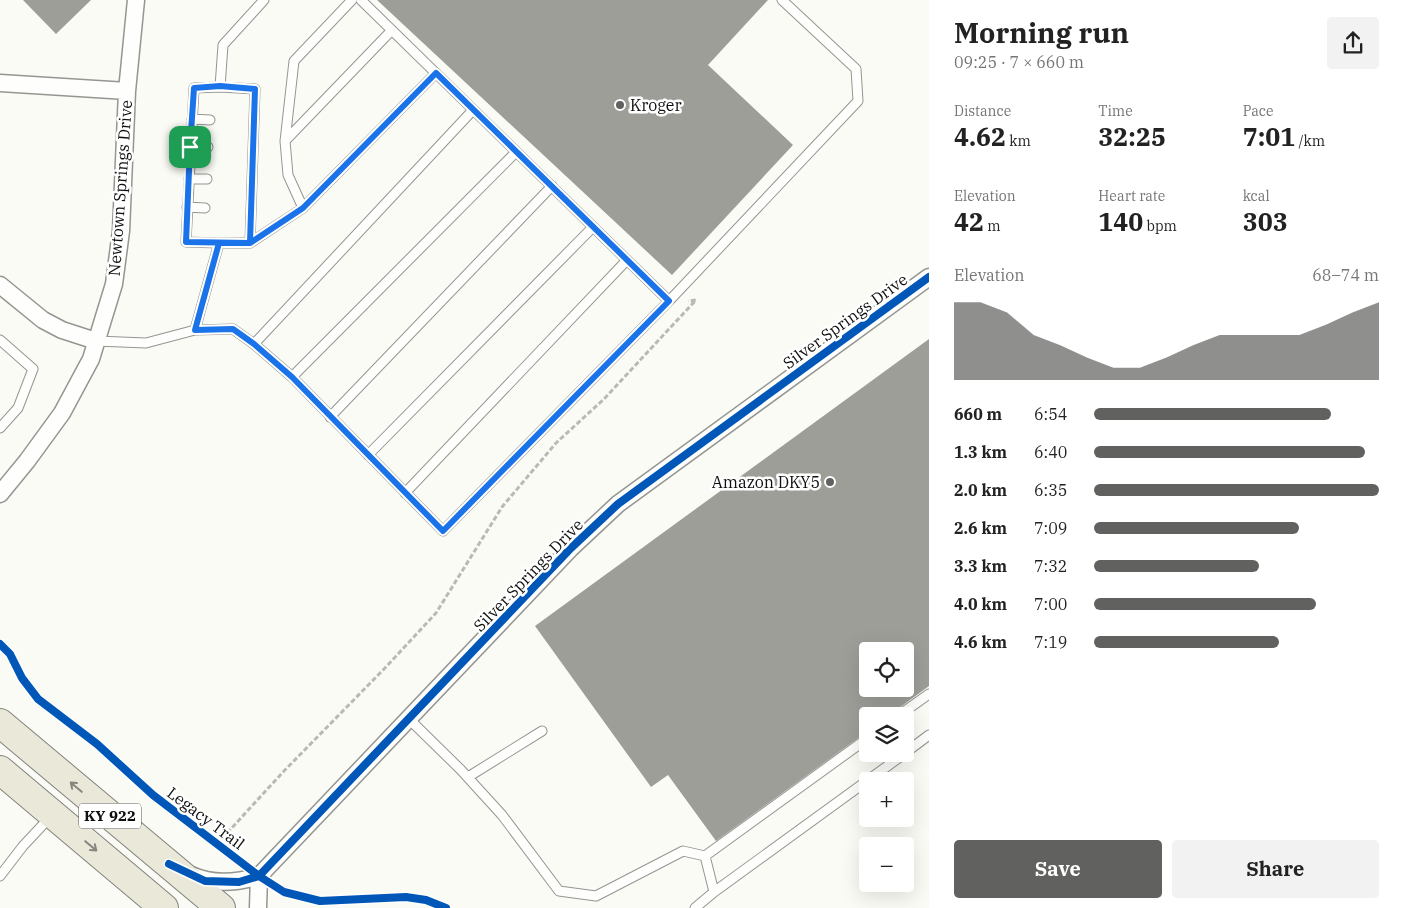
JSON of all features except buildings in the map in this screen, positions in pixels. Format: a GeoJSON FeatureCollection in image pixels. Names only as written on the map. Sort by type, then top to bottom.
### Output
{"type":"FeatureCollection","features":[{"type":"Feature","properties":{"kind":"highway","name":"KY 922"},"geometry":{"type":"LineString","coordinates":[[0,723],[221,908]]}},
{"type":"Feature","properties":{"kind":"highway","name":"KY 922"},"geometry":{"type":"LineString","coordinates":[[0,770],[164,908]]}},
{"type":"Feature","properties":{"kind":"highway"},"geometry":{"type":"LineString","coordinates":[[53,814],[66,811],[77,813],[114,842],[161,858]]}},
{"type":"Feature","properties":{"kind":"street","name":"Newtown Springs Drive"},"geometry":{"type":"LineString","coordinates":[[0,494],[27,462],[62,413],[91,359],[114,284],[121,230],[127,91],[136,0]]}},
{"type":"Feature","properties":{"kind":"street"},"geometry":{"type":"LineString","coordinates":[[0,83],[127,91]]}},
{"type":"Feature","properties":{"kind":"street","name":"Silver Springs Drive"},"geometry":{"type":"LineString","coordinates":[[260,876],[571,548],[618,504],[929,277]]}},
{"type":"Feature","properties":{"kind":"street"},"geometry":{"type":"LineString","coordinates":[[0,285],[43,320],[62,330],[96,341]]}},
{"type":"Feature","properties":{"kind":"street"},"geometry":{"type":"LineString","coordinates":[[161,858],[205,881],[239,882],[260,876],[258,908]]}},
{"type":"Feature","properties":{"kind":"lane"},"geometry":{"type":"LineString","coordinates":[[220,86],[223,45],[264,0]]}},
{"type":"Feature","properties":{"kind":"lane"},"geometry":{"type":"LineString","coordinates":[[303,208],[288,175],[285,141],[294,61],[352,0]]}},
{"type":"Feature","properties":{"kind":"lane"},"geometry":{"type":"LineString","coordinates":[[361,0],[669,301]]}},
{"type":"Feature","properties":{"kind":"lane"},"geometry":{"type":"LineString","coordinates":[[96,341],[146,343],[195,330],[233,329],[254,344],[292,377],[443,531],[669,301],[858,101],[856,69],[782,0]]}},
{"type":"Feature","properties":{"kind":"lane"},"geometry":{"type":"LineString","coordinates":[[285,141],[392,30]]}},
{"type":"Feature","properties":{"kind":"lane"},"geometry":{"type":"LineString","coordinates":[[250,243],[251,208],[248,180],[248,150],[249,121],[255,89],[220,86],[194,88],[186,242],[250,243],[303,208],[436,73]]}},
{"type":"Feature","properties":{"kind":"lane"},"geometry":{"type":"LineString","coordinates":[[254,344],[473,110]]}},
{"type":"Feature","properties":{"kind":"lane"},"geometry":{"type":"LineString","coordinates":[[192,119],[210,120]]}},
{"type":"Feature","properties":{"kind":"lane"},"geometry":{"type":"LineString","coordinates":[[190,147],[208,148]]}},
{"type":"Feature","properties":{"kind":"lane"},"geometry":{"type":"LineString","coordinates":[[292,377],[516,152]]}},
{"type":"Feature","properties":{"kind":"lane"},"geometry":{"type":"LineString","coordinates":[[189,179],[207,179]]}},
{"type":"Feature","properties":{"kind":"lane"},"geometry":{"type":"LineString","coordinates":[[330,417],[552,186]]}},
{"type":"Feature","properties":{"kind":"lane"},"geometry":{"type":"LineString","coordinates":[[188,207],[205,208]]}},
{"type":"Feature","properties":{"kind":"lane"},"geometry":{"type":"LineString","coordinates":[[241,208],[251,208]]}},
{"type":"Feature","properties":{"kind":"lane"},"geometry":{"type":"LineString","coordinates":[[368,456],[593,226]]}},
{"type":"Feature","properties":{"kind":"lane"},"geometry":{"type":"LineString","coordinates":[[195,330],[219,243]]}},
{"type":"Feature","properties":{"kind":"lane"},"geometry":{"type":"LineString","coordinates":[[405,493],[627,260]]}},
{"type":"Feature","properties":{"kind":"lane"},"geometry":{"type":"LineString","coordinates":[[0,340],[33,369],[18,408],[0,428]]}},
{"type":"Feature","properties":{"kind":"lane"},"geometry":{"type":"LineString","coordinates":[[911,707],[929,694]]}},
{"type":"Feature","properties":{"kind":"lane"},"geometry":{"type":"LineString","coordinates":[[409,719],[468,777],[502,815],[559,891],[596,896],[683,851],[705,856],[859,745]]}},
{"type":"Feature","properties":{"kind":"lane"},"geometry":{"type":"LineString","coordinates":[[468,777],[542,731]]}},
{"type":"Feature","properties":{"kind":"lane"},"geometry":{"type":"LineString","coordinates":[[914,746],[929,736]]}},
{"type":"Feature","properties":{"kind":"lane"},"geometry":{"type":"LineString","coordinates":[[695,908],[714,892],[892,762]]}},
{"type":"Feature","properties":{"kind":"lane"},"geometry":{"type":"LineString","coordinates":[[0,876],[23,846],[53,814]]}},
{"type":"Feature","properties":{"kind":"lane"},"geometry":{"type":"LineString","coordinates":[[705,856],[714,892]]}},
{"type":"Feature","properties":{"kind":"path"},"geometry":{"type":"LineString","coordinates":[[221,846],[284,771],[385,668],[436,612],[502,507],[556,443],[604,399],[696,300],[669,301]]}},
{"type":"Feature","properties":{"kind":"cycle path"},"geometry":{"type":"LineString","coordinates":[[169,864],[205,881],[239,882],[259,876],[571,548],[618,504],[929,277]]}},
{"type":"Feature","properties":{"kind":"cycle path","name":"Legacy Trail"},"geometry":{"type":"LineString","coordinates":[[0,644],[10,654],[22,678],[38,699],[97,744],[153,795],[259,876],[284,892],[320,901],[406,897],[426,900],[446,908]]}},
{"type":"Feature","properties":{"kind":"place","name":"Kroger"},"geometry":{"type":"Point","coordinates":[620,105]}},
{"type":"Feature","properties":{"kind":"place","name":"Amazon DKY5"},"geometry":{"type":"Point","coordinates":[830,482]}},
{"type":"Feature","properties":{"kind":"route"},"geometry":{"type":"LineString","coordinates":[[190,147],[186,242],[250,243],[303,208],[436,73],[669,301],[443,531],[292,377],[254,344],[233,329],[195,330],[219,243],[250,243],[255,89],[220,86],[194,88],[190,147]]}}]}
